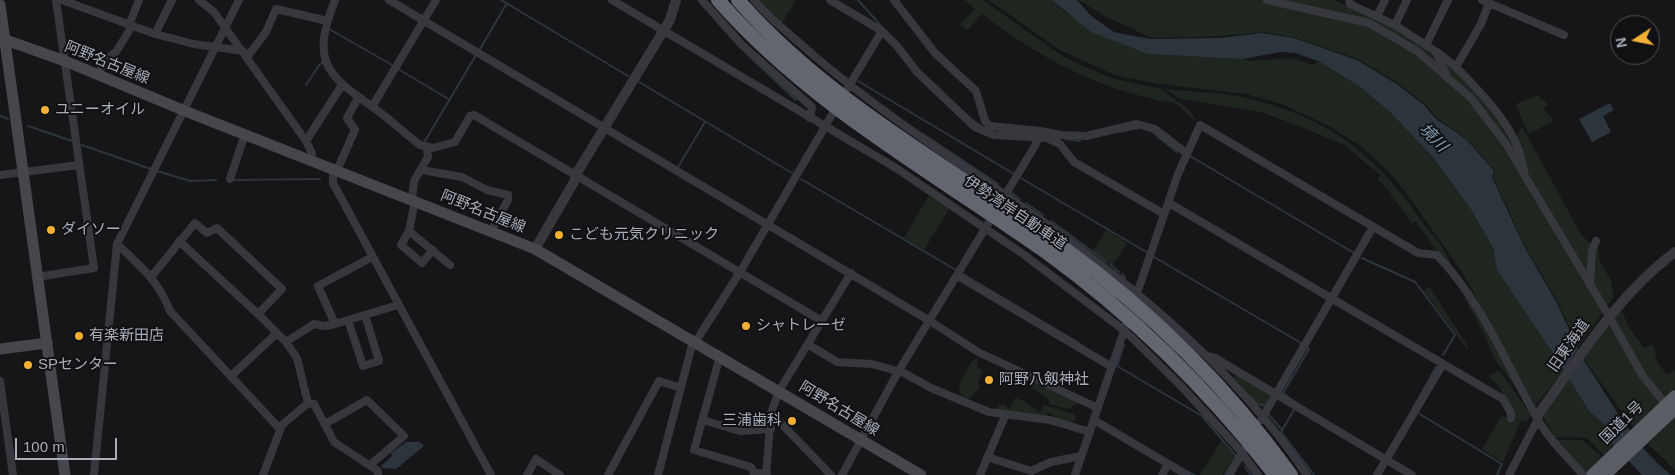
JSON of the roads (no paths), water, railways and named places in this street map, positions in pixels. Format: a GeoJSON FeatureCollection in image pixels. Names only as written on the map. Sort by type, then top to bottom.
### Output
{"type":"FeatureCollection","features":[{"type":"Feature","properties":{"kind":"highway","name":"伊勢湾岸自動車道"},"geometry":{"type":"LineString","coordinates":[[718,0],[755,40],[815,93],[880,141],[1046,253],[1125,314],[1213,400],[1274,475]]}},
{"type":"Feature","properties":{"kind":"highway","name":"伊勢湾岸自動車道"},"geometry":{"type":"LineString","coordinates":[[738,0],[788,50],[838,92],[1064,249],[1132,302],[1193,358],[1219,385],[1291,475]]}},
{"type":"Feature","properties":{"kind":"highway","name":"国道1号"},"geometry":{"type":"LineString","coordinates":[[1594,474],[1669,408]]}},
{"type":"Feature","properties":{"kind":"main road"},"geometry":{"type":"LineString","coordinates":[[0,5],[2,39],[23,172],[65,475]]}},
{"type":"Feature","properties":{"kind":"main road","name":"阿野名古屋線"},"geometry":{"type":"LineString","coordinates":[[2,39],[64,61],[185,111],[535,249],[921,475]]}},
{"type":"Feature","properties":{"kind":"main road"},"geometry":{"type":"LineString","coordinates":[[0,349],[47,343]]}},
{"type":"Feature","properties":{"kind":"street"},"geometry":{"type":"LineString","coordinates":[[38,277],[94,268],[56,0]]}},
{"type":"Feature","properties":{"kind":"street"},"geometry":{"type":"LineString","coordinates":[[62,0],[155,34],[245,54]]}},
{"type":"Feature","properties":{"kind":"street"},"geometry":{"type":"LineString","coordinates":[[98,75],[105,60],[116,52],[131,26],[138,0]]}},
{"type":"Feature","properties":{"kind":"street"},"geometry":{"type":"LineString","coordinates":[[155,34],[172,0]]}},
{"type":"Feature","properties":{"kind":"street"},"geometry":{"type":"LineString","coordinates":[[199,0],[214,12],[306,141],[312,153],[311,160]]}},
{"type":"Feature","properties":{"kind":"street"},"geometry":{"type":"LineString","coordinates":[[94,475],[118,244],[239,0]]}},
{"type":"Feature","properties":{"kind":"street"},"geometry":{"type":"LineString","coordinates":[[335,0],[323,40],[324,56],[331,74],[358,98],[420,145],[427,148],[439,147],[455,142],[470,116],[474,115],[822,321]]}},
{"type":"Feature","properties":{"kind":"street"},"geometry":{"type":"LineString","coordinates":[[389,0],[604,129],[851,273],[978,352],[1098,408]]}},
{"type":"Feature","properties":{"kind":"street"},"geometry":{"type":"LineString","coordinates":[[372,107],[436,0]]}},
{"type":"Feature","properties":{"kind":"street"},"geometry":{"type":"LineString","coordinates":[[612,0],[896,168],[1022,254],[1124,332],[1181,386],[1242,454],[1258,475]]}},
{"type":"Feature","properties":{"kind":"street"},"geometry":{"type":"LineString","coordinates":[[535,249],[576,176],[663,31],[674,10],[676,0]]}},
{"type":"Feature","properties":{"kind":"street"},"geometry":{"type":"LineString","coordinates":[[702,0],[742,45],[812,107],[810,118]]}},
{"type":"Feature","properties":{"kind":"street"},"geometry":{"type":"LineString","coordinates":[[754,0],[768,17],[849,86],[895,120],[1005,195],[1137,292],[1207,356],[1262,417],[1307,475]]}},
{"type":"Feature","properties":{"kind":"street"},"geometry":{"type":"LineString","coordinates":[[830,0],[882,31],[897,46],[917,72],[975,127],[994,135],[1039,134],[1060,144],[1074,162],[1164,214]]}},
{"type":"Feature","properties":{"kind":"street"},"geometry":{"type":"LineString","coordinates":[[894,0],[935,53],[976,91],[985,121],[990,126],[1073,137],[1137,124],[1147,125],[1186,153]]}},
{"type":"Feature","properties":{"kind":"street"},"geometry":{"type":"LineString","coordinates":[[1267,0],[1369,24],[1417,51],[1471,98],[1494,126],[1642,375],[1669,408]]}},
{"type":"Feature","properties":{"kind":"street"},"geometry":{"type":"LineString","coordinates":[[1348,0],[1350,4],[1395,24],[1456,67],[1497,112],[1522,157],[1524,175]]}},
{"type":"Feature","properties":{"kind":"street"},"geometry":{"type":"LineString","coordinates":[[1377,16],[1385,0]]}},
{"type":"Feature","properties":{"kind":"street"},"geometry":{"type":"LineString","coordinates":[[1395,24],[1407,0]]}},
{"type":"Feature","properties":{"kind":"street"},"geometry":{"type":"LineString","coordinates":[[1426,45],[1448,0]]}},
{"type":"Feature","properties":{"kind":"street"},"geometry":{"type":"LineString","coordinates":[[1456,67],[1481,24],[1486,2],[1564,35]]}},
{"type":"Feature","properties":{"kind":"street"},"geometry":{"type":"LineString","coordinates":[[245,54],[266,32],[276,9],[328,21]]}},
{"type":"Feature","properties":{"kind":"street"},"geometry":{"type":"LineString","coordinates":[[658,475],[691,349],[740,272],[882,31]]}},
{"type":"Feature","properties":{"kind":"street"},"geometry":{"type":"LineString","coordinates":[[1435,51],[1447,76]]}},
{"type":"Feature","properties":{"kind":"street"},"geometry":{"type":"LineString","coordinates":[[306,141],[342,85]]}},
{"type":"Feature","properties":{"kind":"street"},"geometry":{"type":"LineString","coordinates":[[358,98],[347,118],[355,130],[335,170],[333,183],[491,475]]}},
{"type":"Feature","properties":{"kind":"street"},"geometry":{"type":"LineString","coordinates":[[1075,475],[1164,214],[1186,153],[1200,125],[1418,253],[1438,255],[1458,277],[1475,302],[1539,416],[1594,474]]}},
{"type":"Feature","properties":{"kind":"street"},"geometry":{"type":"LineString","coordinates":[[230,179],[245,134]]}},
{"type":"Feature","properties":{"kind":"street"},"geometry":{"type":"LineString","coordinates":[[842,475],[898,372],[958,276],[1039,134]]}},
{"type":"Feature","properties":{"kind":"street"},"geometry":{"type":"LineString","coordinates":[[427,148],[428,157],[414,181],[409,231],[401,245],[422,263],[432,250]]}},
{"type":"Feature","properties":{"kind":"street"},"geometry":{"type":"LineString","coordinates":[[0,175],[79,165]]}},
{"type":"Feature","properties":{"kind":"street"},"geometry":{"type":"LineString","coordinates":[[422,170],[462,177],[487,190],[508,195],[490,232]]}},
{"type":"Feature","properties":{"kind":"street"},"geometry":{"type":"LineString","coordinates":[[1169,203],[1503,399],[1511,413],[1511,418]]}},
{"type":"Feature","properties":{"kind":"street"},"geometry":{"type":"LineString","coordinates":[[151,277],[195,223],[206,233],[217,228],[282,289],[258,314]]}},
{"type":"Feature","properties":{"kind":"street"},"geometry":{"type":"LineString","coordinates":[[1229,475],[1373,227]]}},
{"type":"Feature","properties":{"kind":"street"},"geometry":{"type":"LineString","coordinates":[[409,231],[450,265]]}},
{"type":"Feature","properties":{"kind":"street"},"geometry":{"type":"LineString","coordinates":[[179,241],[286,342],[296,358],[308,403]]}},
{"type":"Feature","properties":{"kind":"street"},"geometry":{"type":"LineString","coordinates":[[1590,285],[1592,251],[1596,241]]}},
{"type":"Feature","properties":{"kind":"street"},"geometry":{"type":"LineString","coordinates":[[118,244],[151,277],[163,292],[170,311],[280,429]]}},
{"type":"Feature","properties":{"kind":"street","name":"旧東海道"},"geometry":{"type":"LineString","coordinates":[[1509,475],[1539,416],[1608,317],[1648,274],[1675,252]]}},
{"type":"Feature","properties":{"kind":"street"},"geometry":{"type":"LineString","coordinates":[[335,324],[318,286],[372,257]]}},
{"type":"Feature","properties":{"kind":"street"},"geometry":{"type":"LineString","coordinates":[[720,356],[694,450],[751,467],[754,473],[767,474],[771,413],[779,391],[809,345],[851,273]]}},
{"type":"Feature","properties":{"kind":"street"},"geometry":{"type":"LineString","coordinates":[[958,276],[1112,368]]}},
{"type":"Feature","properties":{"kind":"street"},"geometry":{"type":"LineString","coordinates":[[286,342],[314,324],[325,326],[335,324],[398,304]]}},
{"type":"Feature","properties":{"kind":"street"},"geometry":{"type":"LineString","coordinates":[[348,320],[363,366],[379,361],[365,315]]}},
{"type":"Feature","properties":{"kind":"street"},"geometry":{"type":"LineString","coordinates":[[231,376],[277,333]]}},
{"type":"Feature","properties":{"kind":"street"},"geometry":{"type":"LineString","coordinates":[[809,345],[836,362],[872,364],[898,372],[931,388],[990,412],[1004,416],[1050,420],[1090,432]]}},
{"type":"Feature","properties":{"kind":"street"},"geometry":{"type":"LineString","coordinates":[[1207,356],[1215,358],[1412,475]]}},
{"type":"Feature","properties":{"kind":"street"},"geometry":{"type":"LineString","coordinates":[[1377,475],[1443,364]]}},
{"type":"Feature","properties":{"kind":"street"},"geometry":{"type":"LineString","coordinates":[[0,381],[13,475]]}},
{"type":"Feature","properties":{"kind":"street"},"geometry":{"type":"LineString","coordinates":[[608,475],[658,381],[681,388]]}},
{"type":"Feature","properties":{"kind":"street"},"geometry":{"type":"LineString","coordinates":[[325,424],[367,400],[404,436],[370,465]]}},
{"type":"Feature","properties":{"kind":"street"},"geometry":{"type":"LineString","coordinates":[[263,475],[282,425],[308,403],[314,404],[334,442],[370,465],[378,471],[378,475]]}},
{"type":"Feature","properties":{"kind":"street"},"geometry":{"type":"LineString","coordinates":[[771,413],[831,475]]}},
{"type":"Feature","properties":{"kind":"street"},"geometry":{"type":"LineString","coordinates":[[980,475],[1004,416]]}},
{"type":"Feature","properties":{"kind":"street"},"geometry":{"type":"LineString","coordinates":[[703,420],[740,431],[771,429]]}},
{"type":"Feature","properties":{"kind":"street"},"geometry":{"type":"LineString","coordinates":[[1094,420],[1187,475]]}},
{"type":"Feature","properties":{"kind":"street"},"geometry":{"type":"LineString","coordinates":[[987,457],[1031,471],[1052,462],[1081,456]]}},
{"type":"Feature","properties":{"kind":"street"},"geometry":{"type":"LineString","coordinates":[[526,475],[536,459],[560,475]]}},
{"type":"Feature","properties":{"kind":"street"},"geometry":{"type":"LineString","coordinates":[[1162,475],[1168,464]]}},
{"type":"Feature","properties":{"kind":"water","name":"境川"},"geometry":{"type":"Polygon","coordinates":[[[1052,0],[1077,0],[1090,15],[1114,32],[1149,39],[1220,38],[1262,33],[1294,38],[1357,60],[1398,85],[1423,104],[1435,118],[1467,140],[1494,171],[1492,177],[1525,248],[1557,303],[1578,349],[1564,370],[1497,270],[1493,248],[1472,211],[1433,157],[1389,111],[1359,86],[1320,62],[1296,53],[1280,52],[1243,59],[1148,54],[1091,32],[1052,0]]]}},
{"type":"Feature","properties":{"kind":"water"},"geometry":{"type":"Polygon","coordinates":[[[1610,103],[1614,110],[1603,116],[1611,132],[1592,142],[1579,119],[1610,103]]]}},
{"type":"Feature","properties":{"kind":"water"},"geometry":{"type":"Polygon","coordinates":[[[1583,359],[1634,436],[1645,450],[1671,475],[1642,475],[1609,440],[1604,424],[1589,411],[1569,379],[1583,359]]]}},
{"type":"Feature","properties":{"kind":"water"},"geometry":{"type":"Polygon","coordinates":[[[406,442],[420,442],[424,446],[396,469],[383,468],[381,466],[392,456],[391,453],[406,442]]]}},
{"type":"Feature","properties":{"kind":"waterway"},"geometry":{"type":"LineString","coordinates":[[501,0],[628,76]]}},
{"type":"Feature","properties":{"kind":"waterway"},"geometry":{"type":"LineString","coordinates":[[858,0],[883,28]]}},
{"type":"Feature","properties":{"kind":"waterway"},"geometry":{"type":"LineString","coordinates":[[480,49],[507,3]]}},
{"type":"Feature","properties":{"kind":"waterway"},"geometry":{"type":"LineString","coordinates":[[329,29],[392,65]]}},
{"type":"Feature","properties":{"kind":"waterway"},"geometry":{"type":"LineString","coordinates":[[745,52],[796,100]]}},
{"type":"Feature","properties":{"kind":"waterway"},"geometry":{"type":"LineString","coordinates":[[425,141],[476,55]]}},
{"type":"Feature","properties":{"kind":"waterway"},"geometry":{"type":"LineString","coordinates":[[306,85],[320,64],[323,63]]}},
{"type":"Feature","properties":{"kind":"waterway"},"geometry":{"type":"LineString","coordinates":[[398,69],[450,100]]}},
{"type":"Feature","properties":{"kind":"waterway"},"geometry":{"type":"LineString","coordinates":[[858,81],[1014,174]]}},
{"type":"Feature","properties":{"kind":"waterway"},"geometry":{"type":"LineString","coordinates":[[639,82],[792,173]]}},
{"type":"Feature","properties":{"kind":"waterway"},"geometry":{"type":"LineString","coordinates":[[0,116],[8,119]]}},
{"type":"Feature","properties":{"kind":"waterway"},"geometry":{"type":"LineString","coordinates":[[973,120],[981,126]]}},
{"type":"Feature","properties":{"kind":"waterway"},"geometry":{"type":"LineString","coordinates":[[678,167],[705,122]]}},
{"type":"Feature","properties":{"kind":"waterway"},"geometry":{"type":"LineString","coordinates":[[28,126],[72,141]]}},
{"type":"Feature","properties":{"kind":"waterway"},"geometry":{"type":"LineString","coordinates":[[1119,132],[1139,128]]}},
{"type":"Feature","properties":{"kind":"waterway"},"geometry":{"type":"LineString","coordinates":[[1151,131],[1177,152]]}},
{"type":"Feature","properties":{"kind":"waterway"},"geometry":{"type":"LineString","coordinates":[[923,134],[998,184]]}},
{"type":"Feature","properties":{"kind":"waterway"},"geometry":{"type":"LineString","coordinates":[[1065,139],[1080,141]]}},
{"type":"Feature","properties":{"kind":"waterway"},"geometry":{"type":"LineString","coordinates":[[82,145],[151,169]]}},
{"type":"Feature","properties":{"kind":"waterway"},"geometry":{"type":"LineString","coordinates":[[1190,156],[1354,253]]}},
{"type":"Feature","properties":{"kind":"waterway"},"geometry":{"type":"LineString","coordinates":[[157,171],[190,181],[216,180]]}},
{"type":"Feature","properties":{"kind":"waterway"},"geometry":{"type":"LineString","coordinates":[[1019,177],[1148,253]]}},
{"type":"Feature","properties":{"kind":"waterway"},"geometry":{"type":"LineString","coordinates":[[232,180],[320,179]]}},
{"type":"Feature","properties":{"kind":"waterway"},"geometry":{"type":"LineString","coordinates":[[801,179],[956,270]]}},
{"type":"Feature","properties":{"kind":"waterway"},"geometry":{"type":"LineString","coordinates":[[1012,193],[1020,199]]}},
{"type":"Feature","properties":{"kind":"waterway"},"geometry":{"type":"LineString","coordinates":[[1026,203],[1043,215]]}},
{"type":"Feature","properties":{"kind":"waterway"},"geometry":{"type":"LineString","coordinates":[[1051,221],[1107,262]]}},
{"type":"Feature","properties":{"kind":"waterway"},"geometry":{"type":"LineString","coordinates":[[1154,257],[1301,343]]}},
{"type":"Feature","properties":{"kind":"waterway"},"geometry":{"type":"LineString","coordinates":[[1362,258],[1415,282],[1455,335],[1443,355]]}},
{"type":"Feature","properties":{"kind":"waterway"},"geometry":{"type":"LineString","coordinates":[[1110,264],[1119,272]]}},
{"type":"Feature","properties":{"kind":"waterway"},"geometry":{"type":"LineString","coordinates":[[963,274],[1079,343]]}},
{"type":"Feature","properties":{"kind":"waterway"},"geometry":{"type":"LineString","coordinates":[[1122,274],[1125,277]]}},
{"type":"Feature","properties":{"kind":"waterway"},"geometry":{"type":"LineString","coordinates":[[1124,345],[1117,366],[1202,416],[1236,456],[1225,475]]}},
{"type":"Feature","properties":{"kind":"waterway"},"geometry":{"type":"LineString","coordinates":[[1298,404],[1283,393],[1309,349],[1307,347]]}},
{"type":"Feature","properties":{"kind":"waterway"},"geometry":{"type":"LineString","coordinates":[[1412,410],[1436,367]]}},
{"type":"Feature","properties":{"kind":"waterway"},"geometry":{"type":"LineString","coordinates":[[1251,397],[1256,403],[1265,406]]}},
{"type":"Feature","properties":{"kind":"waterway"},"geometry":{"type":"LineString","coordinates":[[1294,410],[1281,432],[1314,475]]}},
{"type":"Feature","properties":{"kind":"waterway"},"geometry":{"type":"LineString","coordinates":[[1418,413],[1502,464],[1497,475]]}},
{"type":"Feature","properties":{"kind":"waterway"},"geometry":{"type":"LineString","coordinates":[[1269,415],[1282,430]]}},
{"type":"Feature","properties":{"kind":"waterway"},"geometry":{"type":"LineString","coordinates":[[1245,467],[1251,475]]}},
{"type":"Feature","properties":{"kind":"waterway"},"geometry":{"type":"LineString","coordinates":[[1189,472],[1194,475]]}},
{"type":"Feature","properties":{"kind":"place","name":"ユニーオイル"},"geometry":{"type":"Point","coordinates":[45,110]}},
{"type":"Feature","properties":{"kind":"place","name":"ダイソー"},"geometry":{"type":"Point","coordinates":[51,230]}},
{"type":"Feature","properties":{"kind":"place","name":"こども元気クリニック"},"geometry":{"type":"Point","coordinates":[559,235]}},
{"type":"Feature","properties":{"kind":"place","name":"シャトレーゼ"},"geometry":{"type":"Point","coordinates":[746,326]}},
{"type":"Feature","properties":{"kind":"place","name":"有楽新田店"},"geometry":{"type":"Point","coordinates":[79,336]}},
{"type":"Feature","properties":{"kind":"place","name":"SPセンター"},"geometry":{"type":"Point","coordinates":[28,365]}},
{"type":"Feature","properties":{"kind":"place","name":"阿野八剱神社"},"geometry":{"type":"Point","coordinates":[989,380]}},
{"type":"Feature","properties":{"kind":"place","name":"三浦歯科"},"geometry":{"type":"Point","coordinates":[792,421]}}]}
